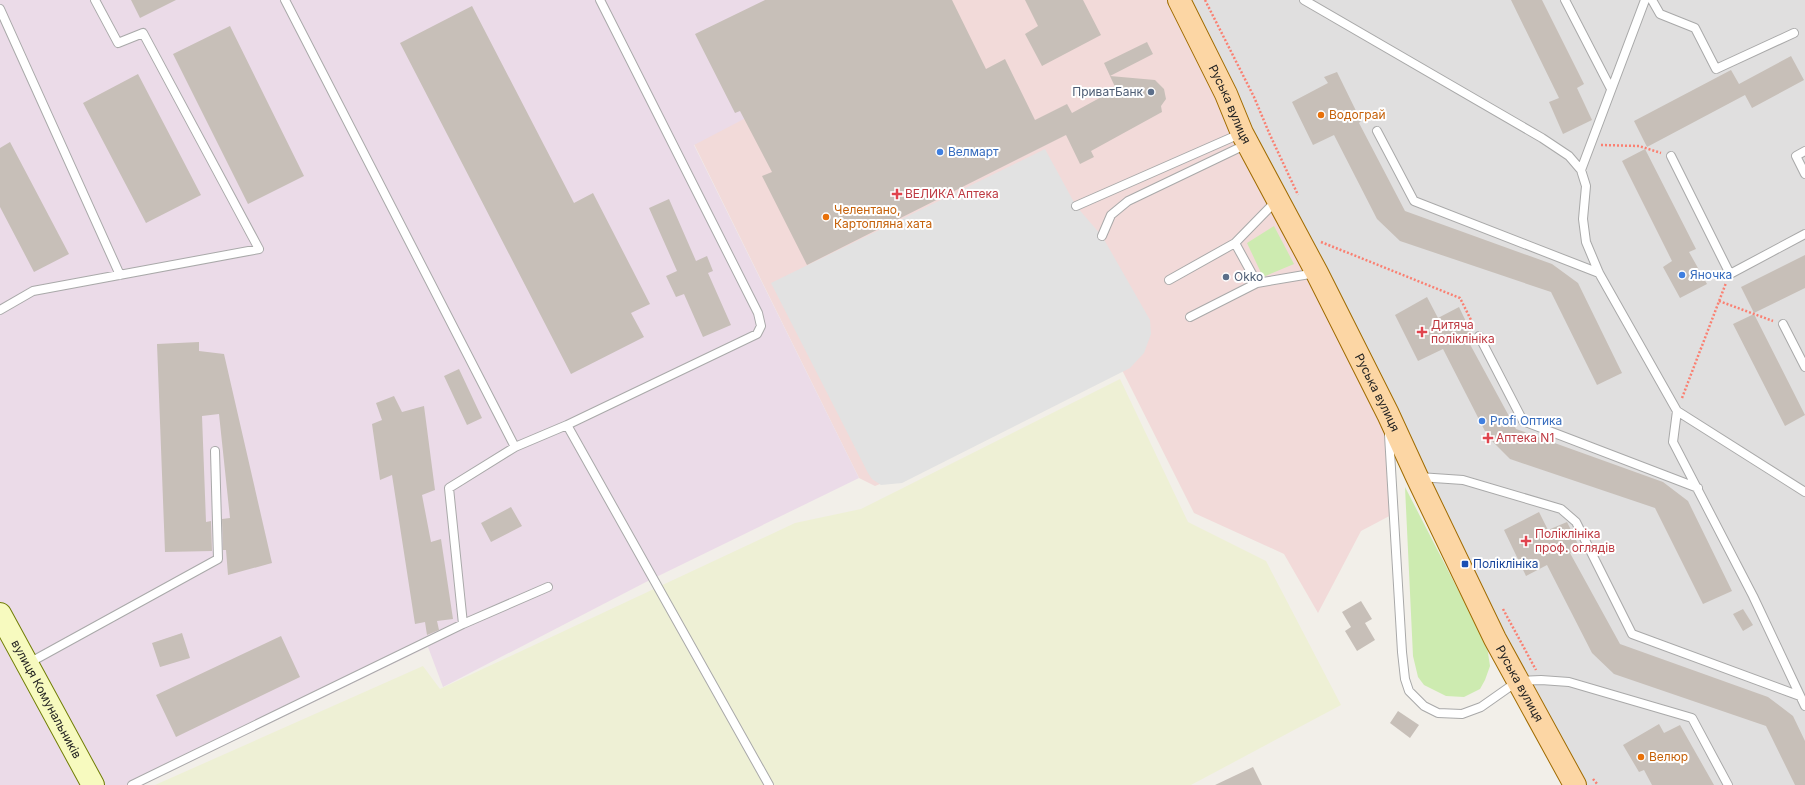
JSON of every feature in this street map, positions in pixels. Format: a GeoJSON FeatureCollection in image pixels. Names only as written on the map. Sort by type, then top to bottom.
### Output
{"type":"FeatureCollection","features":[{"type":"Feature","properties":{"kind":"main road","name":"Руська вулиця"},"geometry":{"type":"LineString","coordinates":[[1179,0],[1226,94],[1245,138],[1279,198],[1388,414],[1495,639],[1574,785]]}},
{"type":"Feature","properties":{"kind":"street","name":"вулиця Комунальників"},"geometry":{"type":"LineString","coordinates":[[0,614],[93,785]]}},
{"type":"Feature","properties":{"kind":"lane"},"geometry":{"type":"LineString","coordinates":[[0,310],[33,291],[259,249],[143,33],[118,43],[95,0]]}},
{"type":"Feature","properties":{"kind":"lane"},"geometry":{"type":"LineString","coordinates":[[285,0],[515,446]]}},
{"type":"Feature","properties":{"kind":"lane"},"geometry":{"type":"LineString","coordinates":[[463,624],[449,488],[515,446],[567,425],[757,334],[761,326],[758,312],[600,0]]}},
{"type":"Feature","properties":{"kind":"lane"},"geometry":{"type":"LineString","coordinates":[[1304,0],[1542,138],[1569,156],[1581,170],[1586,186],[1583,219],[1586,242],[1598,273],[1677,411],[1805,492]]}},
{"type":"Feature","properties":{"kind":"lane"},"geometry":{"type":"LineString","coordinates":[[1564,0],[1611,89]]}},
{"type":"Feature","properties":{"kind":"lane"},"geometry":{"type":"LineString","coordinates":[[1581,170],[1645,0]]}},
{"type":"Feature","properties":{"kind":"lane"},"geometry":{"type":"LineString","coordinates":[[1652,0],[1660,14],[1695,28],[1716,69],[1794,32]]}},
{"type":"Feature","properties":{"kind":"lane"},"geometry":{"type":"LineString","coordinates":[[0,9],[120,275]]}},
{"type":"Feature","properties":{"kind":"lane"},"geometry":{"type":"LineString","coordinates":[[1377,131],[1414,201],[1598,273]]}},
{"type":"Feature","properties":{"kind":"lane"},"geometry":{"type":"LineString","coordinates":[[1076,206],[1245,138]]}},
{"type":"Feature","properties":{"kind":"lane"},"geometry":{"type":"LineString","coordinates":[[1102,236],[1111,215],[1128,201],[1245,138]]}},
{"type":"Feature","properties":{"kind":"lane"},"geometry":{"type":"LineString","coordinates":[[1805,151],[1796,156],[1805,174]]}},
{"type":"Feature","properties":{"kind":"lane"},"geometry":{"type":"LineString","coordinates":[[1671,156],[1730,274],[1805,234]]}},
{"type":"Feature","properties":{"kind":"lane"},"geometry":{"type":"LineString","coordinates":[[1169,280],[1235,243],[1279,198]]}},
{"type":"Feature","properties":{"kind":"lane"},"geometry":{"type":"LineString","coordinates":[[1235,243],[1256,283]]}},
{"type":"Feature","properties":{"kind":"lane"},"geometry":{"type":"LineString","coordinates":[[1190,317],[1256,283],[1317,273]]}},
{"type":"Feature","properties":{"kind":"lane"},"geometry":{"type":"LineString","coordinates":[[1783,324],[1805,367]]}},
{"type":"Feature","properties":{"kind":"lane"},"geometry":{"type":"LineString","coordinates":[[1479,336],[1523,421],[1698,488]]}},
{"type":"Feature","properties":{"kind":"lane"},"geometry":{"type":"LineString","coordinates":[[1677,411],[1673,442],[1753,596],[1805,706]]}},
{"type":"Feature","properties":{"kind":"lane"},"geometry":{"type":"LineString","coordinates":[[1388,414],[1402,652],[1405,679],[1409,691],[1424,706],[1438,713],[1462,714],[1481,707],[1518,680],[1569,682],[1692,718],[1728,785]]}},
{"type":"Feature","properties":{"kind":"lane"},"geometry":{"type":"LineString","coordinates":[[567,425],[769,785]]}},
{"type":"Feature","properties":{"kind":"lane"},"geometry":{"type":"LineString","coordinates":[[26,664],[218,559],[215,451]]}},
{"type":"Feature","properties":{"kind":"lane"},"geometry":{"type":"LineString","coordinates":[[1417,477],[1462,480],[1561,509],[1576,522],[1632,634],[1800,696]]}},
{"type":"Feature","properties":{"kind":"lane"},"geometry":{"type":"LineString","coordinates":[[132,785],[463,624],[548,587]]}},
{"type":"Feature","properties":{"kind":"path"},"geometry":{"type":"LineString","coordinates":[[1590,145],[1640,146],[1671,156]]}},
{"type":"Feature","properties":{"kind":"path"},"geometry":{"type":"LineString","coordinates":[[1319,241],[1460,298],[1479,336]]}},
{"type":"Feature","properties":{"kind":"path"},"geometry":{"type":"LineString","coordinates":[[1677,411],[1730,274]]}},
{"type":"Feature","properties":{"kind":"path"},"geometry":{"type":"LineString","coordinates":[[1720,301],[1783,324]]}},
{"type":"Feature","properties":{"kind":"shaded area"},"geometry":{"type":"Polygon","coordinates":[[[0,0],[940,0],[947,13],[694,145],[859,478],[646,582],[443,687],[428,647],[143,785],[0,785],[0,0]]]}},
{"type":"Feature","properties":{"kind":"shaded area"},"geometry":{"type":"Polygon","coordinates":[[[940,0],[1184,0],[1391,412],[1397,512],[1361,531],[1318,613],[1284,554],[1194,513],[1121,368],[902,475],[875,486],[859,478],[694,144],[946,13],[940,0]]]}},
{"type":"Feature","properties":{"kind":"shaded area"},"geometry":{"type":"Polygon","coordinates":[[[1184,0],[1805,0],[1805,785],[1581,785],[1184,0]]]}},
{"type":"Feature","properties":{"kind":"shaded area"},"geometry":{"type":"Polygon","coordinates":[[[1045,149],[1076,206],[1102,236],[1150,320],[1151,334],[1144,353],[1130,368],[902,483],[881,485],[872,479],[868,473],[771,283],[1045,149]]]}},
{"type":"Feature","properties":{"kind":"green space"},"geometry":{"type":"Polygon","coordinates":[[[1274,226],[1294,264],[1263,277],[1247,243],[1274,226]]]}},
{"type":"Feature","properties":{"kind":"green space"},"geometry":{"type":"Polygon","coordinates":[[[1120,379],[1188,522],[1266,561],[1341,705],[1191,785],[155,785],[423,666],[440,689],[795,523],[861,509],[1120,379]]]}},
{"type":"Feature","properties":{"kind":"green space"},"geometry":{"type":"Polygon","coordinates":[[[1405,487],[1487,646],[1490,666],[1485,680],[1480,689],[1464,697],[1446,696],[1424,685],[1418,677],[1413,656],[1405,487]]]}},
{"type":"Feature","properties":{"kind":"building"},"geometry":{"type":"Polygon","coordinates":[[[131,0],[176,0],[140,18],[131,0]]]}},
{"type":"Feature","properties":{"kind":"building"},"geometry":{"type":"Polygon","coordinates":[[[765,0],[952,0],[986,69],[1005,59],[1035,120],[1067,104],[1072,113],[1116,89],[1110,76],[1155,80],[1164,89],[1166,99],[1161,106],[1162,112],[1091,151],[1094,157],[1080,164],[1066,135],[807,265],[762,176],[772,172],[740,111],[735,113],[695,34],[765,0]]]}},
{"type":"Feature","properties":{"kind":"building"},"geometry":{"type":"Polygon","coordinates":[[[1025,0],[1083,0],[1101,35],[1042,66],[1025,34],[1038,26],[1025,0]]]}},
{"type":"Feature","properties":{"kind":"building"},"geometry":{"type":"Polygon","coordinates":[[[1511,0],[1542,0],[1584,84],[1577,88],[1592,120],[1563,134],[1549,102],[1559,98],[1511,0]]]}},
{"type":"Feature","properties":{"kind":"building"},"geometry":{"type":"Polygon","coordinates":[[[472,6],[574,203],[593,193],[650,304],[631,313],[644,337],[571,374],[400,43],[472,6]]]}},
{"type":"Feature","properties":{"kind":"building"},"geometry":{"type":"Polygon","coordinates":[[[230,26],[304,176],[248,204],[173,54],[230,26]]]}},
{"type":"Feature","properties":{"kind":"building"},"geometry":{"type":"Polygon","coordinates":[[[1147,42],[1153,54],[1110,76],[1104,63],[1147,42]]]}},
{"type":"Feature","properties":{"kind":"building"},"geometry":{"type":"Polygon","coordinates":[[[1791,56],[1804,80],[1752,108],[1745,95],[1647,147],[1634,121],[1731,70],[1739,84],[1791,56]]]}},
{"type":"Feature","properties":{"kind":"building"},"geometry":{"type":"Polygon","coordinates":[[[1337,72],[1361,121],[1359,123],[1405,211],[1552,264],[1578,283],[1622,373],[1597,385],[1551,292],[1400,241],[1377,219],[1334,135],[1313,145],[1292,102],[1328,83],[1324,77],[1337,72]]]}},
{"type":"Feature","properties":{"kind":"building"},"geometry":{"type":"Polygon","coordinates":[[[138,74],[201,195],[146,223],[83,103],[138,74]]]}},
{"type":"Feature","properties":{"kind":"building"},"geometry":{"type":"Polygon","coordinates":[[[10,142],[69,254],[34,272],[0,207],[0,148],[10,142]]]}},
{"type":"Feature","properties":{"kind":"building"},"geometry":{"type":"Polygon","coordinates":[[[1645,149],[1696,249],[1689,252],[1707,284],[1680,298],[1663,267],[1672,261],[1622,161],[1645,149]]]}},
{"type":"Feature","properties":{"kind":"building"},"geometry":{"type":"Polygon","coordinates":[[[669,199],[696,261],[707,256],[713,271],[708,273],[731,325],[703,337],[684,294],[676,297],[666,276],[677,271],[649,208],[669,199]]]}},
{"type":"Feature","properties":{"kind":"building"},"geometry":{"type":"Polygon","coordinates":[[[1805,255],[1805,288],[1754,313],[1741,287],[1805,255]]]}},
{"type":"Feature","properties":{"kind":"building"},"geometry":{"type":"Polygon","coordinates":[[[1427,297],[1438,318],[1459,307],[1472,334],[1466,337],[1516,429],[1663,482],[1688,501],[1732,591],[1703,604],[1655,508],[1510,459],[1488,437],[1443,349],[1418,361],[1395,315],[1427,297]]]}},
{"type":"Feature","properties":{"kind":"building"},"geometry":{"type":"Polygon","coordinates":[[[1754,314],[1805,415],[1785,426],[1733,324],[1754,314]]]}},
{"type":"Feature","properties":{"kind":"building"},"geometry":{"type":"Polygon","coordinates":[[[199,342],[199,351],[224,354],[272,563],[228,575],[226,550],[223,550],[222,519],[230,518],[219,414],[202,416],[206,522],[211,521],[212,551],[165,552],[157,344],[199,342]]]}},
{"type":"Feature","properties":{"kind":"building"},"geometry":{"type":"Polygon","coordinates":[[[459,369],[482,418],[467,425],[444,376],[459,369]]]}},
{"type":"Feature","properties":{"kind":"building"},"geometry":{"type":"Polygon","coordinates":[[[394,396],[402,412],[424,406],[435,490],[422,495],[431,542],[441,539],[453,619],[437,621],[439,630],[427,635],[425,622],[415,624],[392,475],[380,480],[372,424],[382,420],[376,403],[394,396]]]}},
{"type":"Feature","properties":{"kind":"building"},"geometry":{"type":"Polygon","coordinates":[[[511,507],[522,526],[491,542],[481,523],[511,507]]]}},
{"type":"Feature","properties":{"kind":"building"},"geometry":{"type":"Polygon","coordinates":[[[1539,512],[1548,530],[1567,522],[1580,548],[1570,553],[1620,644],[1768,697],[1793,716],[1805,741],[1805,785],[1795,785],[1766,726],[1614,674],[1592,653],[1547,565],[1526,576],[1504,530],[1539,512]]]}},
{"type":"Feature","properties":{"kind":"building"},"geometry":{"type":"Polygon","coordinates":[[[1361,601],[1372,619],[1365,623],[1375,640],[1357,651],[1345,631],[1351,627],[1342,612],[1361,601]]]}},
{"type":"Feature","properties":{"kind":"building"},"geometry":{"type":"Polygon","coordinates":[[[1743,609],[1753,625],[1743,631],[1733,614],[1743,609]]]}},
{"type":"Feature","properties":{"kind":"building"},"geometry":{"type":"Polygon","coordinates":[[[182,633],[190,658],[160,667],[152,643],[182,633]]]}},
{"type":"Feature","properties":{"kind":"building"},"geometry":{"type":"Polygon","coordinates":[[[281,636],[300,677],[176,737],[156,695],[281,636]]]}},
{"type":"Feature","properties":{"kind":"building"},"geometry":{"type":"Polygon","coordinates":[[[1398,711],[1419,725],[1410,738],[1390,723],[1398,711]]]}},
{"type":"Feature","properties":{"kind":"building"},"geometry":{"type":"Polygon","coordinates":[[[1659,724],[1664,733],[1680,725],[1714,785],[1652,785],[1644,770],[1639,772],[1623,745],[1659,724]]]}},
{"type":"Feature","properties":{"kind":"building"},"geometry":{"type":"Polygon","coordinates":[[[1253,767],[1262,785],[1215,785],[1253,767]]]}},
{"type":"Feature","properties":{"kind":"place","name":"ПриватБанк"},"geometry":{"type":"Point","coordinates":[1151,92]}},
{"type":"Feature","properties":{"kind":"place","name":"Водограй"},"geometry":{"type":"Point","coordinates":[1321,115]}},
{"type":"Feature","properties":{"kind":"place","name":"Велмарт"},"geometry":{"type":"Point","coordinates":[940,152]}},
{"type":"Feature","properties":{"kind":"place","name":"ВЕЛИКА Аптека"},"geometry":{"type":"Point","coordinates":[897,194]}},
{"type":"Feature","properties":{"kind":"place","name":"Челентано, Картопляна хата"},"geometry":{"type":"Point","coordinates":[826,217]}},
{"type":"Feature","properties":{"kind":"place","name":"Яночка"},"geometry":{"type":"Point","coordinates":[1682,275]}},
{"type":"Feature","properties":{"kind":"place","name":"Okko"},"geometry":{"type":"Point","coordinates":[1226,277]}},
{"type":"Feature","properties":{"kind":"place","name":"Дитяча поліклініка"},"geometry":{"type":"Point","coordinates":[1422,332]}},
{"type":"Feature","properties":{"kind":"place","name":"Profi Оптика"},"geometry":{"type":"Point","coordinates":[1482,421]}},
{"type":"Feature","properties":{"kind":"place","name":"Аптека N1"},"geometry":{"type":"Point","coordinates":[1488,438]}},
{"type":"Feature","properties":{"kind":"place","name":"Поліклініка проф. оглядів"},"geometry":{"type":"Point","coordinates":[1526,541]}},
{"type":"Feature","properties":{"kind":"place","name":"Поліклініка"},"geometry":{"type":"Point","coordinates":[1465,564]}},
{"type":"Feature","properties":{"kind":"place","name":"Велюр"},"geometry":{"type":"Point","coordinates":[1641,757]}}]}
